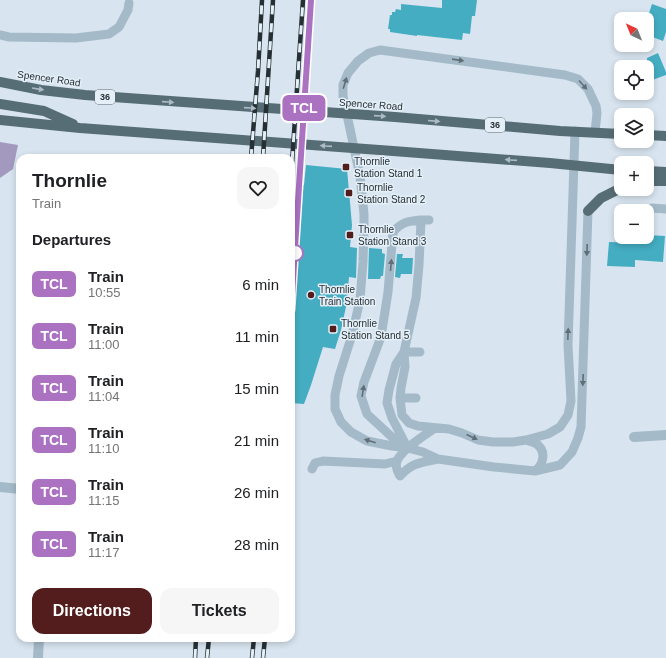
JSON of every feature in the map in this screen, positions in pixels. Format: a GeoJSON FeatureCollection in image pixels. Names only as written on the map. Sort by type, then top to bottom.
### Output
{"type":"FeatureCollection","features":[{"type":"Feature","properties":{"kind":"main road","name":"Spencer Road"},"geometry":{"type":"LineString","coordinates":[[0,82],[41,90],[85,95],[614,133]]}},
{"type":"Feature","properties":{"kind":"main road"},"geometry":{"type":"LineString","coordinates":[[0,104],[44,111],[80,128]]}},
{"type":"Feature","properties":{"kind":"main road"},"geometry":{"type":"LineString","coordinates":[[0,120],[80,128],[393,150],[614,169]]}},
{"type":"Feature","properties":{"kind":"main road"},"geometry":{"type":"LineString","coordinates":[[654,135],[666,136]]}},
{"type":"Feature","properties":{"kind":"main road"},"geometry":{"type":"LineString","coordinates":[[654,171],[666,172]]}},
{"type":"Feature","properties":{"kind":"main road"},"geometry":{"type":"LineString","coordinates":[[654,181],[666,180]]}},
{"type":"Feature","properties":{"kind":"main road"},"geometry":{"type":"LineString","coordinates":[[588,211],[601,198],[614,192]]}},
{"type":"Feature","properties":{"kind":"street"},"geometry":{"type":"LineString","coordinates":[[634,437],[666,435]]}},
{"type":"Feature","properties":{"kind":"street"},"geometry":{"type":"LineString","coordinates":[[0,488],[16,489]]}},
{"type":"Feature","properties":{"kind":"street"},"geometry":{"type":"LineString","coordinates":[[38,658],[39,642]]}},
{"type":"Feature","properties":{"kind":"lane"},"geometry":{"type":"LineString","coordinates":[[0,35],[9,37],[76,38],[109,34],[119,27],[128,10],[129,3]]}},
{"type":"Feature","properties":{"kind":"lane"},"geometry":{"type":"LineString","coordinates":[[588,211],[581,427],[572,452],[560,464],[535,471],[438,459],[423,452],[408,448],[367,441],[351,432],[341,422],[335,409],[335,395],[360,300],[363,262],[364,214],[360,176],[343,96],[343,85],[348,73],[358,61],[369,53],[380,50],[565,75],[578,79],[588,89],[596,106],[597,112],[595,132]]}},
{"type":"Feature","properties":{"kind":"lane"},"geometry":{"type":"LineString","coordinates":[[408,448],[393,438],[367,414],[361,396],[364,382],[381,337],[388,292],[393,232],[399,226],[408,221],[425,220],[423,265],[404,352],[405,367],[400,398],[402,415],[409,423],[418,426],[449,429],[478,440],[493,442],[513,442],[548,434],[560,427],[568,416],[571,402],[568,346],[574,131]]}},
{"type":"Feature","properties":{"kind":"lane"},"geometry":{"type":"LineString","coordinates":[[654,208],[666,209]]}},
{"type":"Feature","properties":{"kind":"lane"},"geometry":{"type":"LineString","coordinates":[[414,308],[424,308]]}},
{"type":"Feature","properties":{"kind":"lane"},"geometry":{"type":"LineString","coordinates":[[404,352],[396,364],[387,403],[392,418],[408,448]]}},
{"type":"Feature","properties":{"kind":"lane"},"geometry":{"type":"LineString","coordinates":[[404,352],[420,352]]}},
{"type":"Feature","properties":{"kind":"lane"},"geometry":{"type":"LineString","coordinates":[[400,398],[416,398]]}},
{"type":"Feature","properties":{"kind":"lane"},"geometry":{"type":"LineString","coordinates":[[435,428],[408,448],[397,461],[396,470],[400,476],[408,468],[416,464],[438,459]]}},
{"type":"Feature","properties":{"kind":"lane"},"geometry":{"type":"LineString","coordinates":[[526,440],[541,448],[543,455],[542,462],[535,471]]}},
{"type":"Feature","properties":{"kind":"lane"},"geometry":{"type":"LineString","coordinates":[[312,469],[315,463],[322,461],[385,464],[397,461]]}},
{"type":"Feature","properties":{"kind":"shaded area"},"geometry":{"type":"Polygon","coordinates":[[[0,142],[18,145],[13,169],[0,178],[0,142]]]}},
{"type":"Feature","properties":{"kind":"building"},"geometry":{"type":"Polygon","coordinates":[[[442,0],[477,0],[475,16],[472,16],[470,34],[463,33],[462,40],[390,32],[390,29],[388,29],[390,15],[392,15],[392,12],[395,12],[396,9],[401,10],[401,4],[442,8],[442,0]]]}},
{"type":"Feature","properties":{"kind":"building"},"geometry":{"type":"Polygon","coordinates":[[[652,4],[666,9],[666,32],[663,41],[654,38],[654,12],[649,12],[652,4]]]}},
{"type":"Feature","properties":{"kind":"building"},"geometry":{"type":"Polygon","coordinates":[[[658,53],[666,75],[654,79],[654,60],[647,60],[647,58],[658,53]]]}},
{"type":"Feature","properties":{"kind":"building","name":"Thornlie Train Station"},"geometry":{"type":"Polygon","coordinates":[[[306,165],[347,169],[352,225],[350,247],[357,248],[356,278],[349,277],[347,302],[335,349],[323,347],[304,404],[295,403],[295,185],[304,185],[306,165]]]}},
{"type":"Feature","properties":{"kind":"building"},"geometry":{"type":"Polygon","coordinates":[[[654,235],[665,236],[663,262],[635,260],[635,267],[607,266],[609,242],[614,242],[614,244],[654,244],[654,235]]]}},
{"type":"Feature","properties":{"kind":"building"},"geometry":{"type":"Polygon","coordinates":[[[369,248],[382,249],[382,253],[385,254],[383,276],[381,276],[380,279],[368,279],[369,248]]]}},
{"type":"Feature","properties":{"kind":"building"},"geometry":{"type":"Polygon","coordinates":[[[397,254],[403,254],[402,258],[413,258],[412,274],[401,274],[400,278],[395,277],[397,254]]]}},
{"type":"Feature","properties":{"kind":"railway"},"geometry":{"type":"LineString","coordinates":[[251,154],[262,0]]}},
{"type":"Feature","properties":{"kind":"railway"},"geometry":{"type":"LineString","coordinates":[[263,154],[273,0]]}},
{"type":"Feature","properties":{"kind":"railway"},"geometry":{"type":"LineString","coordinates":[[293,154],[303,0]]}},
{"type":"Feature","properties":{"kind":"railway"},"geometry":{"type":"LineString","coordinates":[[295,248],[311,0]]}},
{"type":"Feature","properties":{"kind":"railway"},"geometry":{"type":"LineString","coordinates":[[195,658],[196,642]]}},
{"type":"Feature","properties":{"kind":"railway"},"geometry":{"type":"LineString","coordinates":[[207,658],[209,642]]}},
{"type":"Feature","properties":{"kind":"railway"},"geometry":{"type":"LineString","coordinates":[[252,658],[254,642]]}},
{"type":"Feature","properties":{"kind":"railway"},"geometry":{"type":"LineString","coordinates":[[263,658],[265,642]]}},
{"type":"Feature","properties":{"kind":"train","name":"TCL"},"geometry":{"type":"LineString","coordinates":[[295,261],[311,0]]}},
{"type":"Feature","properties":{"kind":"place","name":"Thornlie Station Stand 1"},"geometry":{"type":"Point","coordinates":[346,167]}},
{"type":"Feature","properties":{"kind":"place","name":"Thornlie Station Stand 2"},"geometry":{"type":"Point","coordinates":[349,193]}},
{"type":"Feature","properties":{"kind":"place","name":"Thornlie Station Stand 3"},"geometry":{"type":"Point","coordinates":[350,235]}},
{"type":"Feature","properties":{"kind":"place","name":"Thornlie Train Station"},"geometry":{"type":"Point","coordinates":[311,295]}},
{"type":"Feature","properties":{"kind":"place","name":"Thornlie Station Stand 5"},"geometry":{"type":"Point","coordinates":[333,329]}}]}
